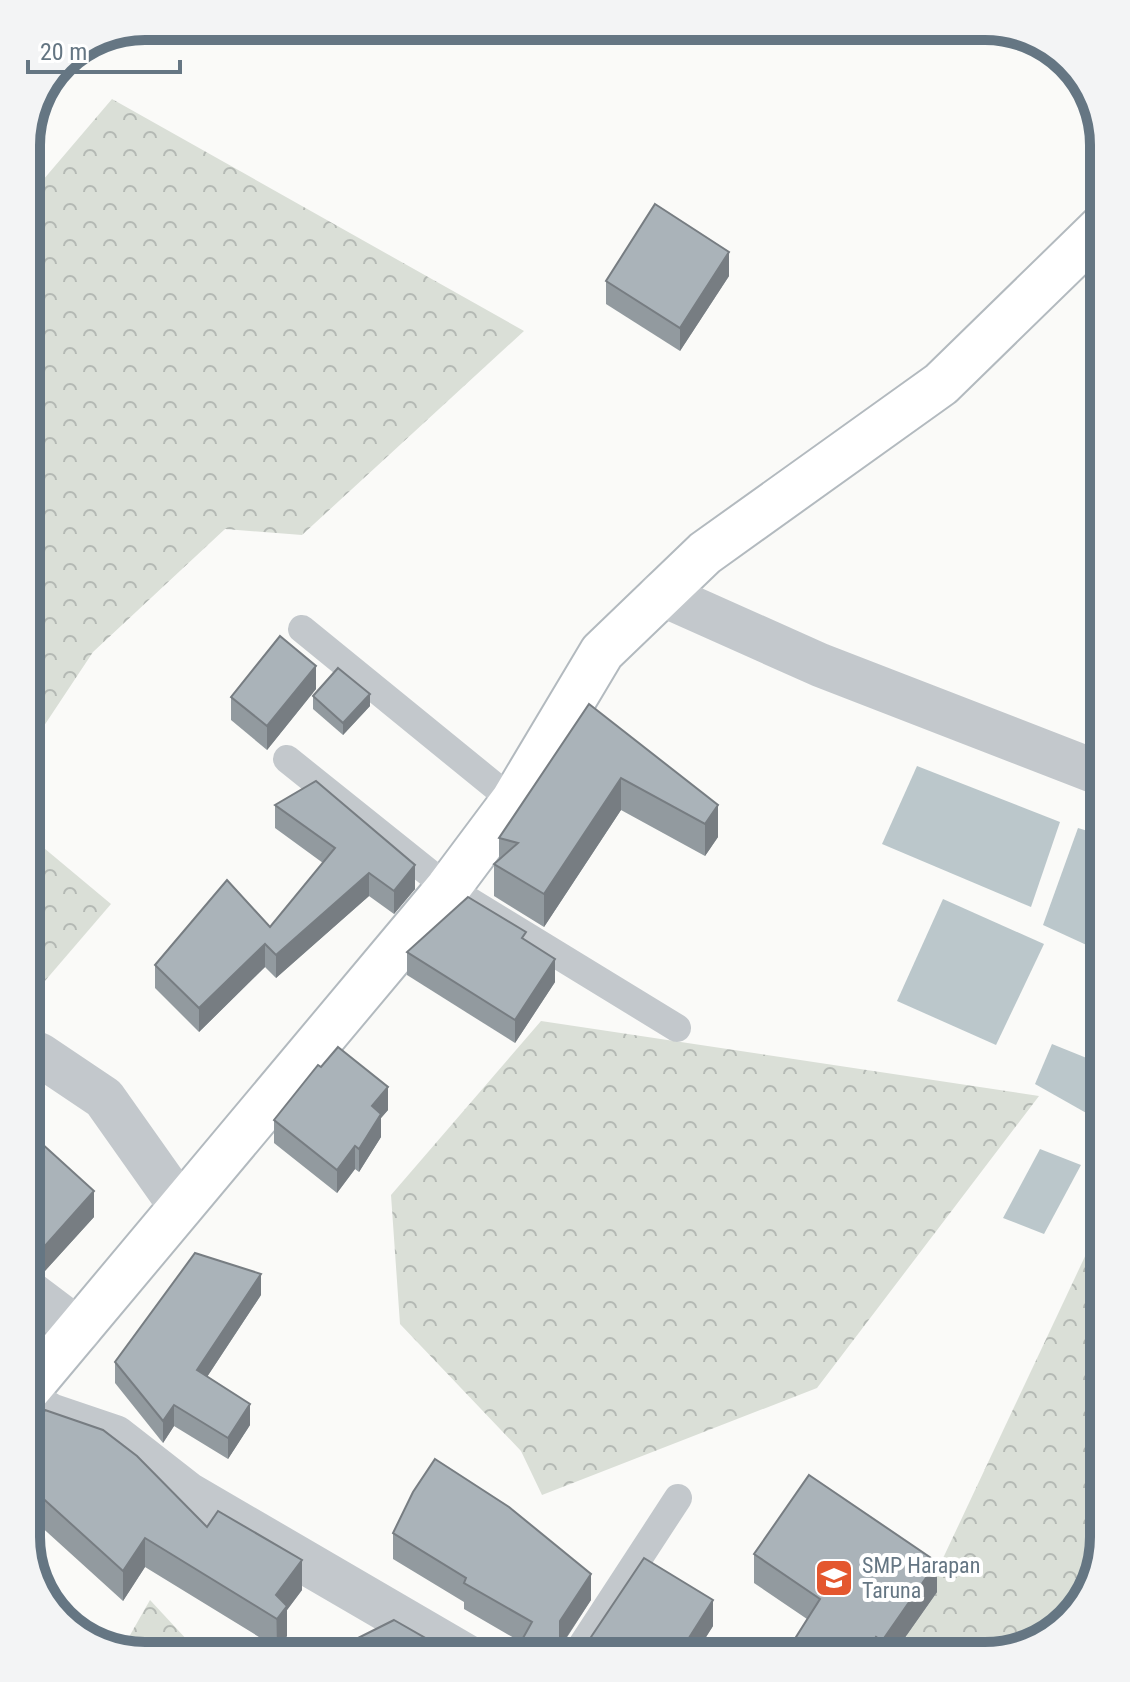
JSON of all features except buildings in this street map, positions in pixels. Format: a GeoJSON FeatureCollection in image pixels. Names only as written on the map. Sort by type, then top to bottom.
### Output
{"type":"FeatureCollection","features":[{"type":"Feature","properties":{"kind":"main road"},"geometry":{"type":"LineString","coordinates":[[40,1376],[448,888],[513,801],[602,652],[705,553],[941,384],[1090,239]]}},
{"type":"Feature","properties":{"kind":"street"},"geometry":{"type":"LineString","coordinates":[[661,594],[820,665],[1090,770]]}},
{"type":"Feature","properties":{"kind":"street"},"geometry":{"type":"LineString","coordinates":[[40,1055],[104,1098],[181,1207]]}},
{"type":"Feature","properties":{"kind":"street"},"geometry":{"type":"LineString","coordinates":[[40,1301],[79,1330]]}},
{"type":"Feature","properties":{"kind":"street"},"geometry":{"type":"LineString","coordinates":[[40,1409],[115,1437],[188,1494],[442,1642]]}},
{"type":"Feature","properties":{"kind":"lane"},"geometry":{"type":"LineString","coordinates":[[302,629],[513,801]]}},
{"type":"Feature","properties":{"kind":"lane"},"geometry":{"type":"LineString","coordinates":[[287,759],[448,888],[677,1028]]}},
{"type":"Feature","properties":{"kind":"lane"},"geometry":{"type":"LineString","coordinates":[[584,1642],[678,1498]]}},
{"type":"Feature","properties":{"kind":"green space"},"geometry":{"type":"Polygon","coordinates":[[[112,99],[524,331],[302,535],[225,529],[93,652],[40,732],[40,184],[112,99]]]}},
{"type":"Feature","properties":{"kind":"green space"},"geometry":{"type":"Polygon","coordinates":[[[40,845],[111,904],[40,987],[40,845]]]}},
{"type":"Feature","properties":{"kind":"green space"},"geometry":{"type":"Polygon","coordinates":[[[541,1021],[1039,1096],[817,1388],[542,1495],[521,1451],[400,1324],[391,1195],[541,1021]]]}},
{"type":"Feature","properties":{"kind":"green space"},"geometry":{"type":"Polygon","coordinates":[[[1090,1246],[1090,1537],[1086,1564],[1076,1590],[1049,1620],[1012,1638],[985,1642],[904,1642],[1090,1246]]]}},
{"type":"Feature","properties":{"kind":"green space"},"geometry":{"type":"Polygon","coordinates":[[[150,1600],[189,1642],[138,1642],[127,1640],[150,1600]]]}},
{"type":"Feature","properties":{"kind":"shaded area"},"geometry":{"type":"Polygon","coordinates":[[[917,766],[1060,822],[1031,907],[882,844],[917,766]]]}},
{"type":"Feature","properties":{"kind":"shaded area"},"geometry":{"type":"Polygon","coordinates":[[[1078,828],[1090,832],[1090,947],[1043,925],[1078,828]]]}},
{"type":"Feature","properties":{"kind":"shaded area"},"geometry":{"type":"Polygon","coordinates":[[[943,899],[1044,944],[996,1045],[897,1001],[943,899]]]}},
{"type":"Feature","properties":{"kind":"shaded area"},"geometry":{"type":"Polygon","coordinates":[[[1052,1044],[1090,1059],[1090,1115],[1035,1084],[1052,1044]]]}},
{"type":"Feature","properties":{"kind":"shaded area"},"geometry":{"type":"Polygon","coordinates":[[[1040,1149],[1081,1165],[1044,1234],[1003,1218],[1040,1149]]]}},
{"type":"Feature","properties":{"kind":"place","name":"SMP Harapan Taruna"},"geometry":{"type":"Point","coordinates":[834,1578]}}]}
